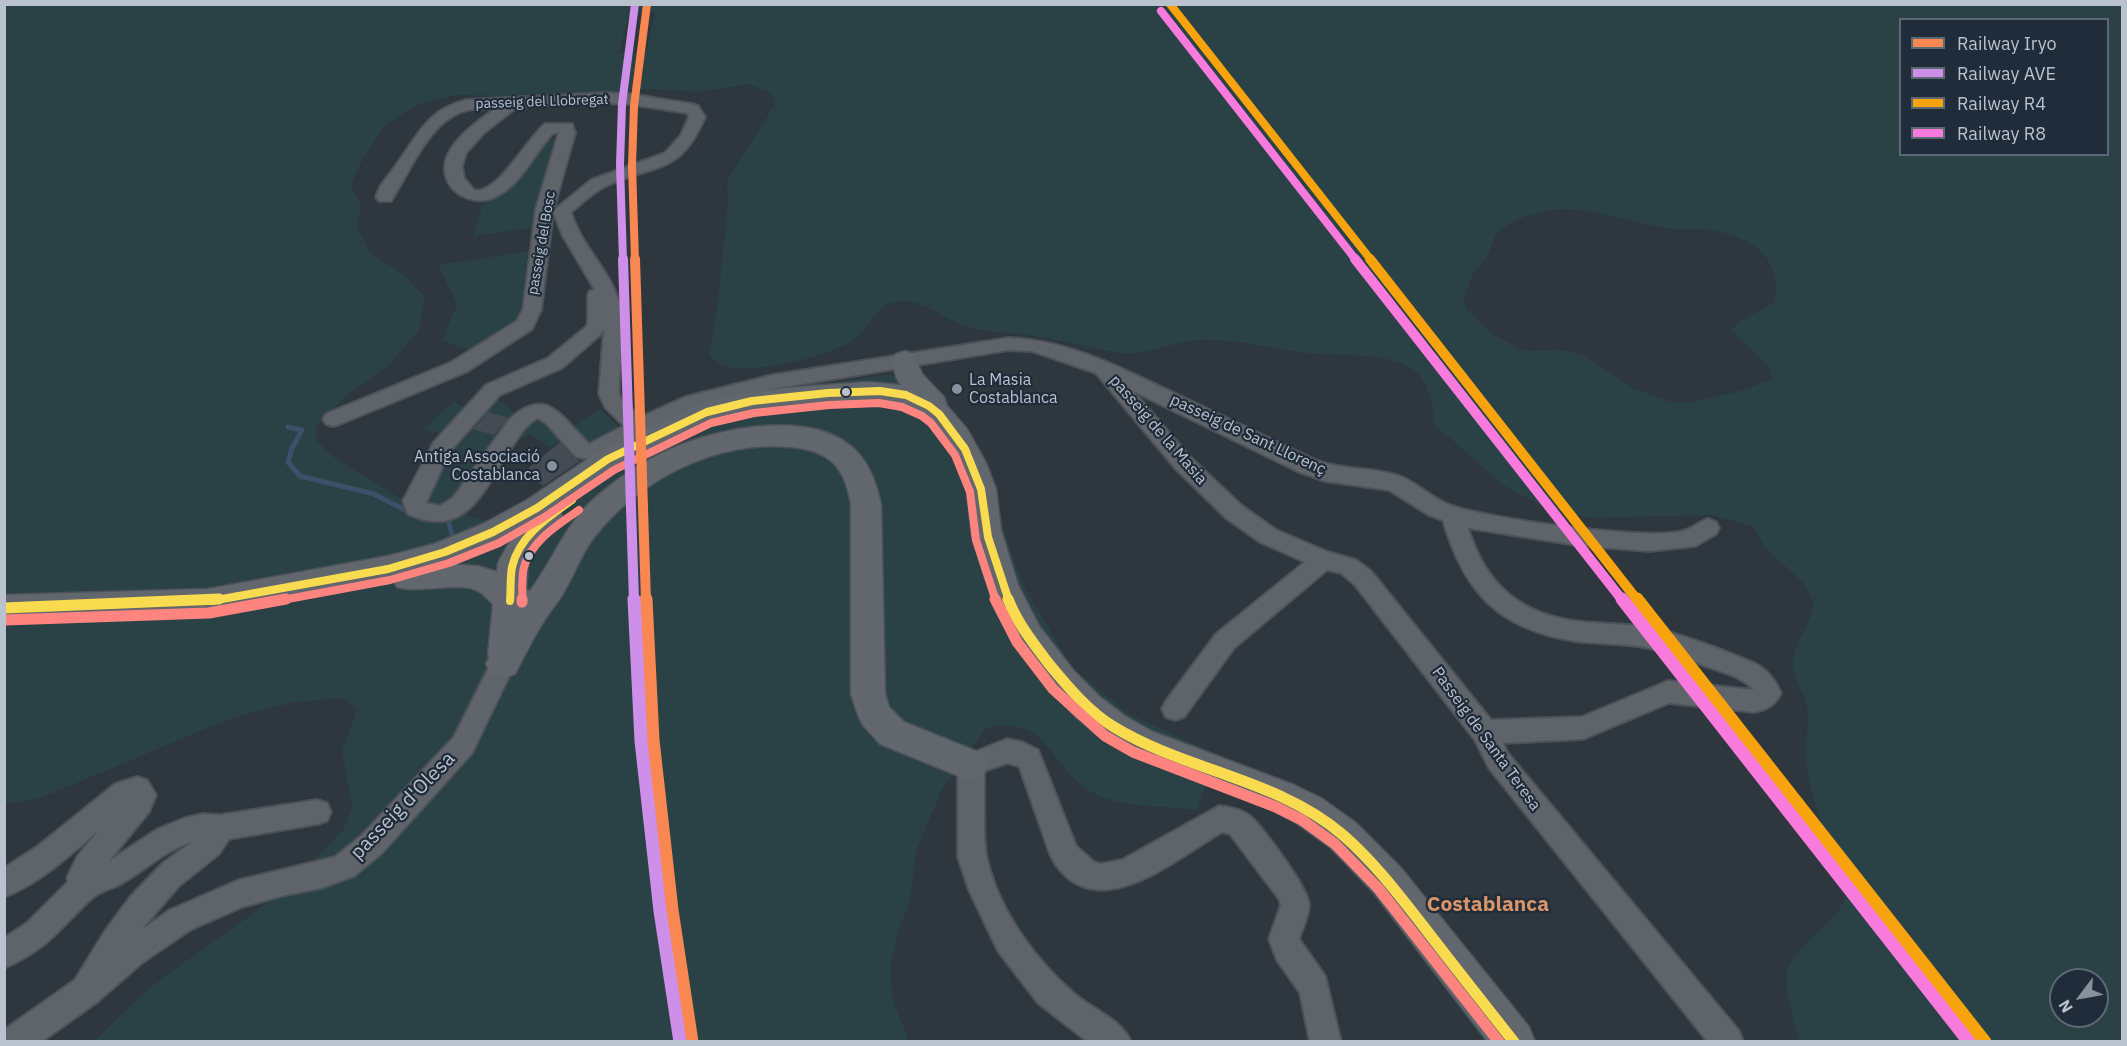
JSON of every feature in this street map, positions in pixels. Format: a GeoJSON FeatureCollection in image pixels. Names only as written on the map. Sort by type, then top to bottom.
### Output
{"type":"FeatureCollection","features":[{"type":"Feature","properties":{"kind":"main road"},"geometry":{"type":"LineString","coordinates":[[680,424],[881,397],[899,373]]}},
{"type":"Feature","properties":{"kind":"main road"},"geometry":{"type":"LineString","coordinates":[[899,373],[923,402],[939,438],[955,461],[986,528],[1001,582],[1011,607],[1050,666],[1077,697],[1099,717],[1125,735],[1156,750],[1282,797],[1308,810],[1340,831],[1368,857],[1403,899],[1514,1041]]}},
{"type":"Feature","properties":{"kind":"main road"},"geometry":{"type":"LineString","coordinates":[[438,555],[536,517],[636,437],[680,424],[709,411],[761,401],[843,392],[899,373]]}},
{"type":"Feature","properties":{"kind":"main road"},"geometry":{"type":"LineString","coordinates":[[830,405],[892,405],[931,418]]}},
{"type":"Feature","properties":{"kind":"main road"},"geometry":{"type":"LineString","coordinates":[[503,664],[525,601],[552,586],[565,557],[584,529],[622,492],[653,468],[695,450],[751,437],[790,435],[823,444],[850,461],[858,469],[863,483],[866,505],[868,694],[875,715],[892,733],[971,765]]}},
{"type":"Feature","properties":{"kind":"main road"},"geometry":{"type":"LineString","coordinates":[[4,608],[53,604],[204,602],[244,605],[355,591],[408,578],[495,564],[526,540],[536,517]]}},
{"type":"Feature","properties":{"kind":"main road"},"geometry":{"type":"LineString","coordinates":[[204,602],[354,576],[438,555],[476,549],[495,564],[525,601]]}},
{"type":"Feature","properties":{"kind":"street","name":"passeig del Llobregat"},"geometry":{"type":"LineString","coordinates":[[385,196],[389,184],[407,163],[417,142],[439,121],[466,105],[629,99],[683,107],[692,109],[696,113],[690,135],[671,158],[601,181],[554,210]]}},
{"type":"Feature","properties":{"kind":"street","name":"passeig del Bosc"},"geometry":{"type":"LineString","coordinates":[[333,419],[459,367],[525,325],[532,310],[554,210],[567,134],[566,127],[551,127],[546,131],[499,188],[488,195],[477,197],[467,193],[453,174],[452,167],[458,150],[514,102]]}},
{"type":"Feature","properties":{"kind":"street"},"geometry":{"type":"LineString","coordinates":[[554,210],[596,276],[613,315],[609,394],[636,437]]}},
{"type":"Feature","properties":{"kind":"street"},"geometry":{"type":"LineString","coordinates":[[596,276],[598,316],[593,331],[555,363],[493,390],[442,447],[414,501],[416,508],[428,514],[438,515],[460,506],[516,425],[524,416],[536,410],[548,412],[584,452],[594,452],[636,437],[689,404],[730,392],[773,382],[899,373]]}},
{"type":"Feature","properties":{"kind":"street","name":"passeig de la Masia"},"geometry":{"type":"LineString","coordinates":[[899,373],[1008,344],[1032,345],[1103,368],[1183,463],[1234,512],[1268,536],[1323,560]]}},
{"type":"Feature","properties":{"kind":"street","name":"passeig de Sant Llorenç"},"geometry":{"type":"LineString","coordinates":[[1103,368],[1305,465],[1325,473],[1394,483],[1453,516],[1583,537],[1650,542],[1687,540],[1708,528]]}},
{"type":"Feature","properties":{"kind":"street"},"geometry":{"type":"LineString","coordinates":[[1453,516],[1468,559],[1482,585],[1490,594],[1522,618],[1577,632],[1645,637],[1682,647],[1747,670],[1766,684],[1768,693],[1763,699],[1754,701],[1668,692],[1583,728],[1485,732]]}},
{"type":"Feature","properties":{"kind":"street"},"geometry":{"type":"LineString","coordinates":[[1175,709],[1225,641],[1323,560]]}},
{"type":"Feature","properties":{"kind":"street","name":"Passeig de Santa Teresa"},"geometry":{"type":"LineString","coordinates":[[1323,560],[1348,566],[1363,578],[1485,732],[1498,760],[1728,1041]]}},
{"type":"Feature","properties":{"kind":"street","name":"passeig d'Olesa"},"geometry":{"type":"LineString","coordinates":[[14,1041],[86,991],[133,952],[180,920],[239,894],[281,882],[321,875],[344,867],[372,844],[463,745],[503,664]]}},
{"type":"Feature","properties":{"kind":"street"},"geometry":{"type":"LineString","coordinates":[[1116,1041],[1071,1011],[1049,993],[1008,941],[983,890],[972,857],[971,765],[1010,750],[1020,751],[1029,758],[1065,854],[1074,866],[1087,875],[1101,878],[1135,870],[1218,819],[1230,820],[1240,825],[1293,896],[1295,905],[1284,939],[1287,950],[1314,987],[1326,1041]]}},
{"type":"Feature","properties":{"kind":"street"},"geometry":{"type":"LineString","coordinates":[[4,884],[48,855],[125,793],[137,789],[142,795],[139,803],[87,866],[81,878],[84,886]]}},
{"type":"Feature","properties":{"kind":"street"},"geometry":{"type":"LineString","coordinates":[[4,953],[22,945],[45,927],[84,886],[96,884],[137,856],[183,832],[210,825],[220,828],[317,812]]}},
{"type":"Feature","properties":{"kind":"street"},"geometry":{"type":"LineString","coordinates":[[86,991],[102,959],[133,917],[171,874],[207,848],[217,837],[220,828]]}},
{"type":"Feature","properties":{"kind":"green space"},"geometry":{"type":"Polygon","coordinates":[[[5,5],[2122,5],[2122,1041],[1799,1041],[1787,991],[1786,977],[1789,966],[1804,946],[1834,916],[1848,892],[1813,795],[1805,756],[1808,712],[1793,664],[1796,647],[1811,614],[1812,600],[1801,581],[1767,548],[1754,527],[1711,515],[1591,518],[1542,506],[1503,485],[1436,426],[1430,397],[1419,375],[1405,365],[1384,358],[1308,353],[1213,340],[1189,341],[1141,352],[1122,353],[1044,338],[973,328],[921,305],[903,301],[894,302],[881,309],[855,339],[829,352],[793,362],[756,368],[727,367],[717,362],[709,354],[718,300],[728,202],[727,181],[775,104],[771,93],[749,84],[698,92],[653,89],[519,96],[458,95],[415,106],[384,126],[362,161],[351,185],[361,205],[357,226],[370,253],[402,273],[425,297],[419,330],[388,366],[348,394],[316,426],[317,441],[332,456],[405,501],[500,523],[750,396],[889,374],[926,387],[948,403],[991,493],[1023,585],[1072,667],[1129,714],[1216,754],[1197,810],[1132,804],[1107,799],[1081,785],[1038,737],[1025,729],[1008,726],[986,728],[943,787],[916,852],[910,902],[898,931],[891,964],[892,998],[909,1041],[93,1042],[144,993],[279,895],[343,830],[352,808],[342,750],[357,709],[345,699],[313,700],[249,714],[187,736],[51,794],[28,801],[5,803],[5,5]],[[655,13],[629,14],[619,54],[646,53],[655,13]],[[1558,209],[1526,216],[1501,229],[1495,237],[1487,257],[1472,276],[1464,298],[1467,309],[1489,332],[1524,351],[1561,350],[1581,354],[1633,388],[1672,402],[1692,402],[1744,390],[1772,379],[1761,358],[1731,330],[1738,322],[1774,303],[1776,287],[1774,273],[1760,251],[1737,237],[1723,233],[1703,229],[1667,228],[1599,213],[1558,209]]]}},
{"type":"Feature","properties":{"kind":"green space"},"geometry":{"type":"Polygon","coordinates":[[[555,139],[532,228],[473,236],[482,207],[547,140],[555,139]]]}},
{"type":"Feature","properties":{"kind":"green space"},"geometry":{"type":"Polygon","coordinates":[[[528,251],[520,318],[475,353],[442,340],[457,304],[438,265],[528,251]]]}},
{"type":"Feature","properties":{"kind":"green space"},"geometry":{"type":"Polygon","coordinates":[[[494,396],[519,416],[447,507],[420,503],[449,444],[494,396]]]}},
{"type":"Feature","properties":{"kind":"green space"},"geometry":{"type":"Polygon","coordinates":[[[454,401],[465,409],[443,434],[423,429],[454,401]]]}},
{"type":"Feature","properties":{"kind":"green space"},"geometry":{"type":"Polygon","coordinates":[[[600,409],[621,429],[590,447],[572,427],[600,409]]]}},
{"type":"Feature","properties":{"kind":"green space"},"geometry":{"type":"Polygon","coordinates":[[[536,416],[545,418],[562,439],[550,448],[530,434],[511,445],[536,416]]]}},
{"type":"Feature","properties":{"kind":"building"},"geometry":{"type":"Polygon","coordinates":[[[488,412],[508,418],[494,435],[473,429],[488,412]]]}},
{"type":"Feature","properties":{"kind":"building","name":"Antiga Associació Costablanca"},"geometry":{"type":"Polygon","coordinates":[[[560,442],[574,458],[580,461],[543,486],[525,471],[560,442]]]}},
{"type":"Feature","properties":{"kind":"waterway"},"geometry":{"type":"LineString","coordinates":[[288,427],[302,430],[292,448],[288,462],[300,476],[374,494],[424,520],[448,519],[452,535]]}},
{"type":"Feature","properties":{"kind":"rail line","name":"AVE"},"geometry":{"type":"LineString","coordinates":[[635,4],[622,104],[620,165],[633,586],[641,741],[660,911],[680,1042]]}},
{"type":"Feature","properties":{"kind":"rail line","name":"Iryo"},"geometry":{"type":"LineString","coordinates":[[647,4],[634,106],[632,165],[645,586],[653,740],[672,910],[692,1042]]}},
{"type":"Feature","properties":{"kind":"rail line","name":"R4"},"geometry":{"type":"LineString","coordinates":[[1170,4],[1985,1042]]}},
{"type":"Feature","properties":{"kind":"rail line","name":"R8"},"geometry":{"type":"LineString","coordinates":[[1161,11],[1969,1042]]}},
{"type":"Feature","properties":{"kind":"transit line"},"geometry":{"type":"LineString","coordinates":[[4,608],[208,601],[388,569],[445,552],[493,532],[537,508],[608,459],[707,412],[752,401],[828,393],[880,391],[906,395],[929,406],[939,414],[965,449],[981,489],[988,537],[1009,602],[1027,635],[1062,680],[1088,707],[1112,726],[1139,741],[1281,796],[1308,810],[1343,835],[1387,880],[1514,1042]]}},
{"type":"Feature","properties":{"kind":"transit line"},"geometry":{"type":"LineString","coordinates":[[5,620],[209,613],[390,580],[449,563],[499,543],[543,518],[614,470],[711,423],[754,413],[829,405],[879,403],[902,407],[931,423],[955,455],[970,492],[976,540],[998,607],[1017,642],[1053,689],[1105,736],[1133,752],[1276,807],[1302,820],[1335,844],[1378,888],[1499,1042]]}},
{"type":"Feature","properties":{"kind":"transit line"},"geometry":{"type":"LineString","coordinates":[[510,601],[513,564],[522,544],[529,535],[572,500]]}},
{"type":"Feature","properties":{"kind":"transit line"},"geometry":{"type":"LineString","coordinates":[[522,602],[524,568],[528,558],[546,534],[579,510]]}},
{"type":"Feature","properties":{"kind":"place","name":"La Masia Costablanca"},"geometry":{"type":"Point","coordinates":[957,389]}},
{"type":"Feature","properties":{"kind":"place","name":"Antiga Associació Costablanca"},"geometry":{"type":"Point","coordinates":[552,466]}},
{"type":"Feature","properties":{"kind":"district","name":"Costablanca"},"geometry":{"type":"Point","coordinates":[1488,905]}}]}
